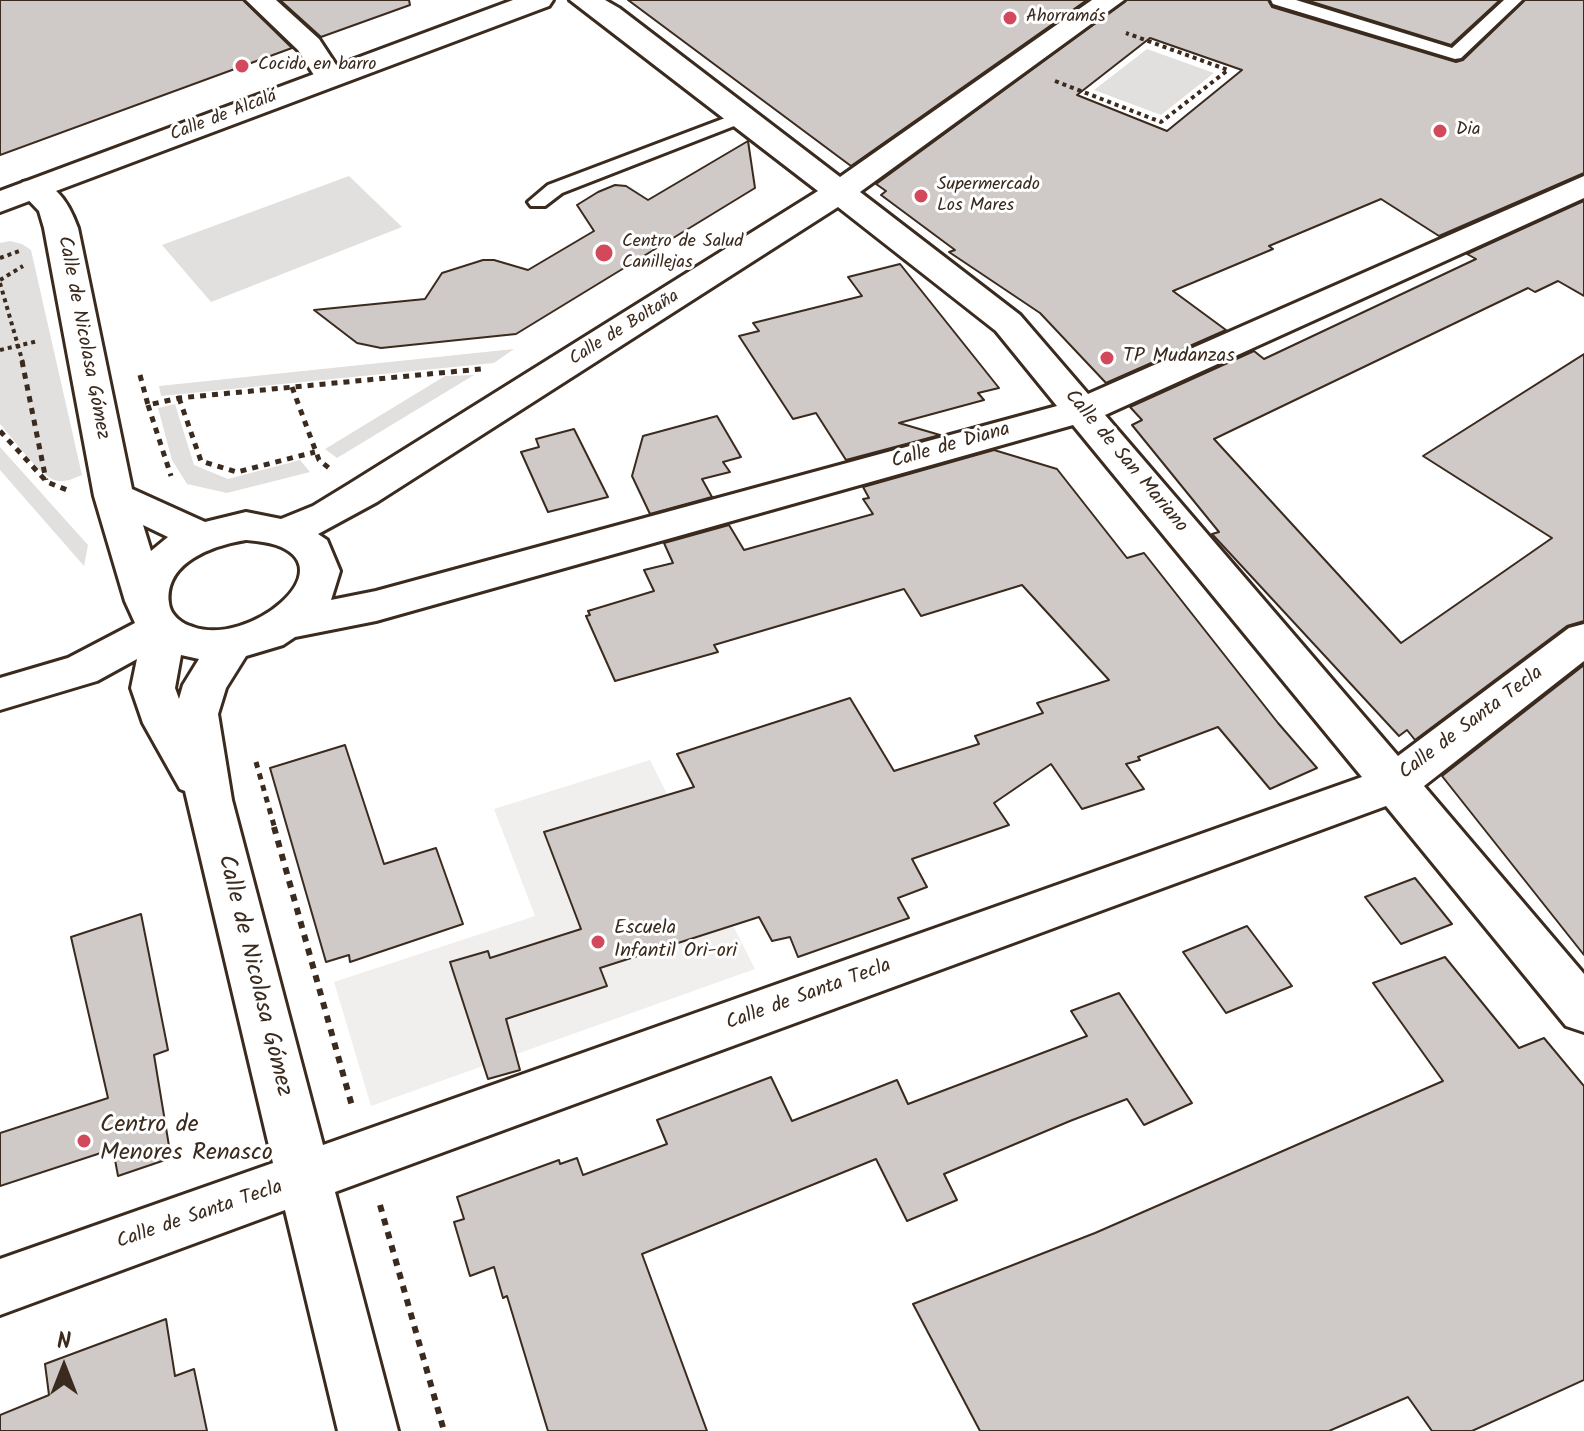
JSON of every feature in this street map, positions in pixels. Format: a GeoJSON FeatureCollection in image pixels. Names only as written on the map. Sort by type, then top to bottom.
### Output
{"type":"FeatureCollection","features":[{"type":"Feature","properties":{"kind":"street"},"geometry":{"type":"LineString","coordinates":[[260,0],[309,45],[329,77]]}},
{"type":"Feature","properties":{"kind":"street","name":"Calle de Alcalá"},"geometry":{"type":"LineString","coordinates":[[0,202],[539,0]]}},
{"type":"Feature","properties":{"kind":"street","name":"Calle de San Mariano"},"geometry":{"type":"LineString","coordinates":[[584,0],[609,14],[1008,323],[1584,1010]]}},
{"type":"Feature","properties":{"kind":"street","name":"Calle de Boltaña"},"geometry":{"type":"LineString","coordinates":[[287,532],[327,515],[363,493],[838,193],[1097,9]]}},
{"type":"Feature","properties":{"kind":"street","name":"Calle de Diana"},"geometry":{"type":"LineString","coordinates":[[289,623],[376,606],[1082,411],[1584,186]]}},
{"type":"Feature","properties":{"kind":"street","name":"Calle de Nicolasa Gómez"},"geometry":{"type":"LineString","coordinates":[[34,189],[54,207],[61,228],[114,496],[157,620],[153,688],[165,723],[209,800]]}},
{"type":"Feature","properties":{"kind":"street"},"geometry":{"type":"LineString","coordinates":[[114,496],[202,536]]}},
{"type":"Feature","properties":{"kind":"street"},"geometry":{"type":"LineString","coordinates":[[246,526],[287,532],[314,551],[320,564],[321,579],[315,594],[289,623],[252,640],[231,645],[206,645],[183,641],[157,620],[150,583],[161,564],[179,549],[202,536],[246,526]]}},
{"type":"Feature","properties":{"kind":"street"},"geometry":{"type":"LineString","coordinates":[[0,694],[82,670],[157,620]]}},
{"type":"Feature","properties":{"kind":"street","name":"Calle de Santa Tecla"},"geometry":{"type":"LineString","coordinates":[[0,1287],[1394,784],[1584,639]]}},
{"type":"Feature","properties":{"kind":"street","name":"Calle de Nicolasa Gómez"},"geometry":{"type":"LineString","coordinates":[[231,645],[205,685],[196,714],[209,800],[368,1431]]}},
{"type":"Feature","properties":{"kind":"lane"},"geometry":{"type":"LineString","coordinates":[[1279,0],[1455,54],[1514,0]]}},
{"type":"Feature","properties":{"kind":"lane"},"geometry":{"type":"LineString","coordinates":[[538,202],[555,189],[741,117]]}},
{"type":"Feature","properties":{"kind":"path"},"geometry":{"type":"LineString","coordinates":[[1017,67],[1161,122],[1228,70],[1097,9]]}},
{"type":"Feature","properties":{"kind":"path"},"geometry":{"type":"LineString","coordinates":[[0,258],[29,247]]}},
{"type":"Feature","properties":{"kind":"path"},"geometry":{"type":"LineString","coordinates":[[0,283],[19,345],[47,482]]}},
{"type":"Feature","properties":{"kind":"path"},"geometry":{"type":"LineString","coordinates":[[136,362],[180,504],[162,520]]}},
{"type":"Feature","properties":{"kind":"path"},"geometry":{"type":"LineString","coordinates":[[148,405],[179,398],[479,368],[489,375]]}},
{"type":"Feature","properties":{"kind":"path"},"geometry":{"type":"LineString","coordinates":[[292,387],[315,452],[319,460],[335,473],[323,478]]}},
{"type":"Feature","properties":{"kind":"path"},"geometry":{"type":"LineString","coordinates":[[179,398],[201,461],[237,472],[315,452]]}},
{"type":"Feature","properties":{"kind":"path"},"geometry":{"type":"LineString","coordinates":[[0,431],[47,482],[69,491]]}},
{"type":"Feature","properties":{"kind":"path"},"geometry":{"type":"LineString","coordinates":[[353,1106],[361,1124],[391,1113],[404,1166],[373,1180],[444,1431]]}},
{"type":"Feature","properties":{"kind":"shaded area"},"geometry":{"type":"Polygon","coordinates":[[[1147,49],[1214,73],[1161,115],[1094,90],[1147,49]]]}},
{"type":"Feature","properties":{"kind":"shaded area"},"geometry":{"type":"Polygon","coordinates":[[[349,176],[402,227],[211,302],[162,245],[349,176]]]}},
{"type":"Feature","properties":{"kind":"shaded area"},"geometry":{"type":"Polygon","coordinates":[[[10,241],[31,250],[82,475],[68,480],[58,481],[44,474],[0,424],[0,243],[10,241]]]}},
{"type":"Feature","properties":{"kind":"shaded area"},"geometry":{"type":"Polygon","coordinates":[[[514,349],[494,363],[161,396],[159,386],[514,349]]]}},
{"type":"Feature","properties":{"kind":"shaded area"},"geometry":{"type":"Polygon","coordinates":[[[474,375],[337,458],[325,449],[445,376],[474,375]]]}},
{"type":"Feature","properties":{"kind":"shaded area"},"geometry":{"type":"Polygon","coordinates":[[[175,404],[194,465],[228,479],[300,460],[310,472],[227,493],[187,484],[172,460],[158,408],[175,404]]]}},
{"type":"Feature","properties":{"kind":"shaded area"},"geometry":{"type":"Polygon","coordinates":[[[0,447],[88,545],[84,566],[0,470],[0,447]]]}},
{"type":"Feature","properties":{"kind":"shaded area","name":"Escuela Infantil Ori-ori"},"geometry":{"type":"Polygon","coordinates":[[[650,760],[755,969],[371,1106],[334,982],[535,916],[494,809],[650,760]]]}},
{"type":"Feature","properties":{"kind":"building"},"geometry":{"type":"Polygon","coordinates":[[[0,0],[243,0],[292,48],[0,155],[0,0]]]}},
{"type":"Feature","properties":{"kind":"building"},"geometry":{"type":"Polygon","coordinates":[[[280,0],[409,0],[410,5],[321,37],[280,0]]]}},
{"type":"Feature","properties":{"kind":"building"},"geometry":{"type":"Polygon","coordinates":[[[628,0],[1087,0],[851,166],[628,0]]]}},
{"type":"Feature","properties":{"kind":"building"},"geometry":{"type":"Polygon","coordinates":[[[1127,0],[1268,0],[1272,7],[1456,62],[1463,60],[1525,0],[1584,0],[1584,173],[1439,236],[1381,199],[1269,246],[1273,249],[1173,291],[1226,330],[1106,383],[1040,313],[949,252],[955,250],[881,195],[886,191],[876,184],[1127,0]],[[1150,38],[1077,95],[1167,131],[1242,70],[1150,38]]]}},
{"type":"Feature","properties":{"kind":"building"},"geometry":{"type":"Polygon","coordinates":[[[1306,0],[1500,0],[1451,45],[1306,0]]]}},
{"type":"Feature","properties":{"kind":"building","name":"Centro de Salud Canillejas"},"geometry":{"type":"Polygon","coordinates":[[[748,141],[755,188],[516,334],[381,348],[357,343],[314,310],[425,299],[442,273],[483,260],[528,270],[594,231],[577,205],[598,192],[615,185],[626,186],[648,200],[748,141]]]}},
{"type":"Feature","properties":{"kind":"building"},"geometry":{"type":"Polygon","coordinates":[[[1584,201],[1584,296],[1558,281],[1535,292],[1528,288],[1214,439],[1401,643],[1552,538],[1423,456],[1584,354],[1584,621],[1567,626],[1415,740],[1407,730],[1399,736],[1212,534],[1219,532],[1132,425],[1142,420],[1130,407],[1254,351],[1264,359],[1476,259],[1467,254],[1584,201]]]}},
{"type":"Feature","properties":{"kind":"building"},"geometry":{"type":"Polygon","coordinates":[[[900,264],[999,388],[978,393],[984,400],[899,423],[940,435],[846,460],[816,413],[793,419],[739,336],[759,331],[753,323],[862,296],[848,277],[900,264]]]}},
{"type":"Feature","properties":{"kind":"building"},"geometry":{"type":"Polygon","coordinates":[[[717,416],[741,457],[723,462],[730,472],[702,479],[712,497],[650,514],[632,476],[643,436],[717,416]]]}},
{"type":"Feature","properties":{"kind":"building"},"geometry":{"type":"Polygon","coordinates":[[[574,429],[608,497],[548,512],[521,452],[539,447],[536,439],[574,429]]]}},
{"type":"Feature","properties":{"kind":"building"},"geometry":{"type":"Polygon","coordinates":[[[994,450],[1057,469],[1127,558],[1144,553],[1317,768],[1270,789],[1218,727],[1126,764],[1144,789],[1082,809],[1051,764],[994,803],[1009,825],[912,859],[927,887],[898,898],[909,918],[798,957],[790,937],[772,941],[759,917],[600,968],[607,986],[506,1019],[520,1070],[488,1079],[450,962],[488,951],[490,958],[581,929],[544,832],[694,787],[677,754],[850,698],[894,771],[979,744],[975,736],[1043,713],[1037,703],[1109,680],[1022,585],[921,616],[904,589],[714,645],[718,652],[615,681],[586,616],[590,615],[588,611],[654,591],[644,570],[673,563],[664,543],[729,525],[744,550],[873,514],[863,499],[869,498],[863,487],[994,450]]]}},
{"type":"Feature","properties":{"kind":"building"},"geometry":{"type":"Polygon","coordinates":[[[1584,665],[1584,955],[1442,776],[1584,665]]]}},
{"type":"Feature","properties":{"kind":"building"},"geometry":{"type":"Polygon","coordinates":[[[345,745],[384,864],[436,848],[463,924],[350,962],[349,955],[326,962],[270,768],[345,745]]]}},
{"type":"Feature","properties":{"kind":"building"},"geometry":{"type":"Polygon","coordinates":[[[1415,878],[1452,924],[1401,944],[1365,897],[1415,878]]]}},
{"type":"Feature","properties":{"kind":"building"},"geometry":{"type":"Polygon","coordinates":[[[141,914],[168,1050],[154,1055],[171,1158],[118,1176],[113,1149],[0,1186],[0,1133],[108,1098],[71,937],[141,914]]]}},
{"type":"Feature","properties":{"kind":"building"},"geometry":{"type":"Polygon","coordinates":[[[1247,926],[1292,986],[1226,1013],[1183,952],[1247,926]]]}},
{"type":"Feature","properties":{"kind":"building"},"geometry":{"type":"Polygon","coordinates":[[[1445,957],[1519,1048],[1544,1038],[1584,1086],[1584,1380],[1472,1431],[1432,1431],[1408,1397],[1329,1431],[980,1431],[913,1304],[1095,1233],[1443,1081],[1373,983],[1445,957]]]}},
{"type":"Feature","properties":{"kind":"building"},"geometry":{"type":"Polygon","coordinates":[[[1119,993],[1192,1103],[1144,1125],[1127,1099],[1070,1121],[944,1174],[957,1200],[907,1221],[876,1159],[642,1254],[707,1431],[548,1431],[507,1296],[503,1298],[494,1267],[470,1276],[454,1222],[464,1219],[457,1197],[559,1160],[560,1164],[577,1158],[583,1175],[667,1144],[657,1120],[771,1077],[792,1121],[897,1080],[908,1104],[1087,1036],[1071,1011],[1119,993]]]}},
{"type":"Feature","properties":{"kind":"building"},"geometry":{"type":"Polygon","coordinates":[[[166,1319],[175,1376],[194,1369],[207,1431],[0,1431],[0,1415],[49,1395],[45,1364],[166,1319]]]}},
{"type":"Feature","properties":{"kind":"place","name":"Ahorramás"},"geometry":{"type":"Point","coordinates":[1010,18]}},
{"type":"Feature","properties":{"kind":"place","name":"Cocido en barro"},"geometry":{"type":"Point","coordinates":[242,66]}},
{"type":"Feature","properties":{"kind":"place","name":"Dia"},"geometry":{"type":"Point","coordinates":[1440,131]}},
{"type":"Feature","properties":{"kind":"place","name":"Supermercado Los Mares"},"geometry":{"type":"Point","coordinates":[921,196]}},
{"type":"Feature","properties":{"kind":"place","name":"Centro de Salud Canillejas"},"geometry":{"type":"Point","coordinates":[604,253]}},
{"type":"Feature","properties":{"kind":"place","name":"TP Mudanzas"},"geometry":{"type":"Point","coordinates":[1107,358]}},
{"type":"Feature","properties":{"kind":"place","name":"Escuela Infantil Ori-ori"},"geometry":{"type":"Point","coordinates":[598,942]}},
{"type":"Feature","properties":{"kind":"place","name":"Centro de Menores Renasco"},"geometry":{"type":"Point","coordinates":[84,1141]}}]}
